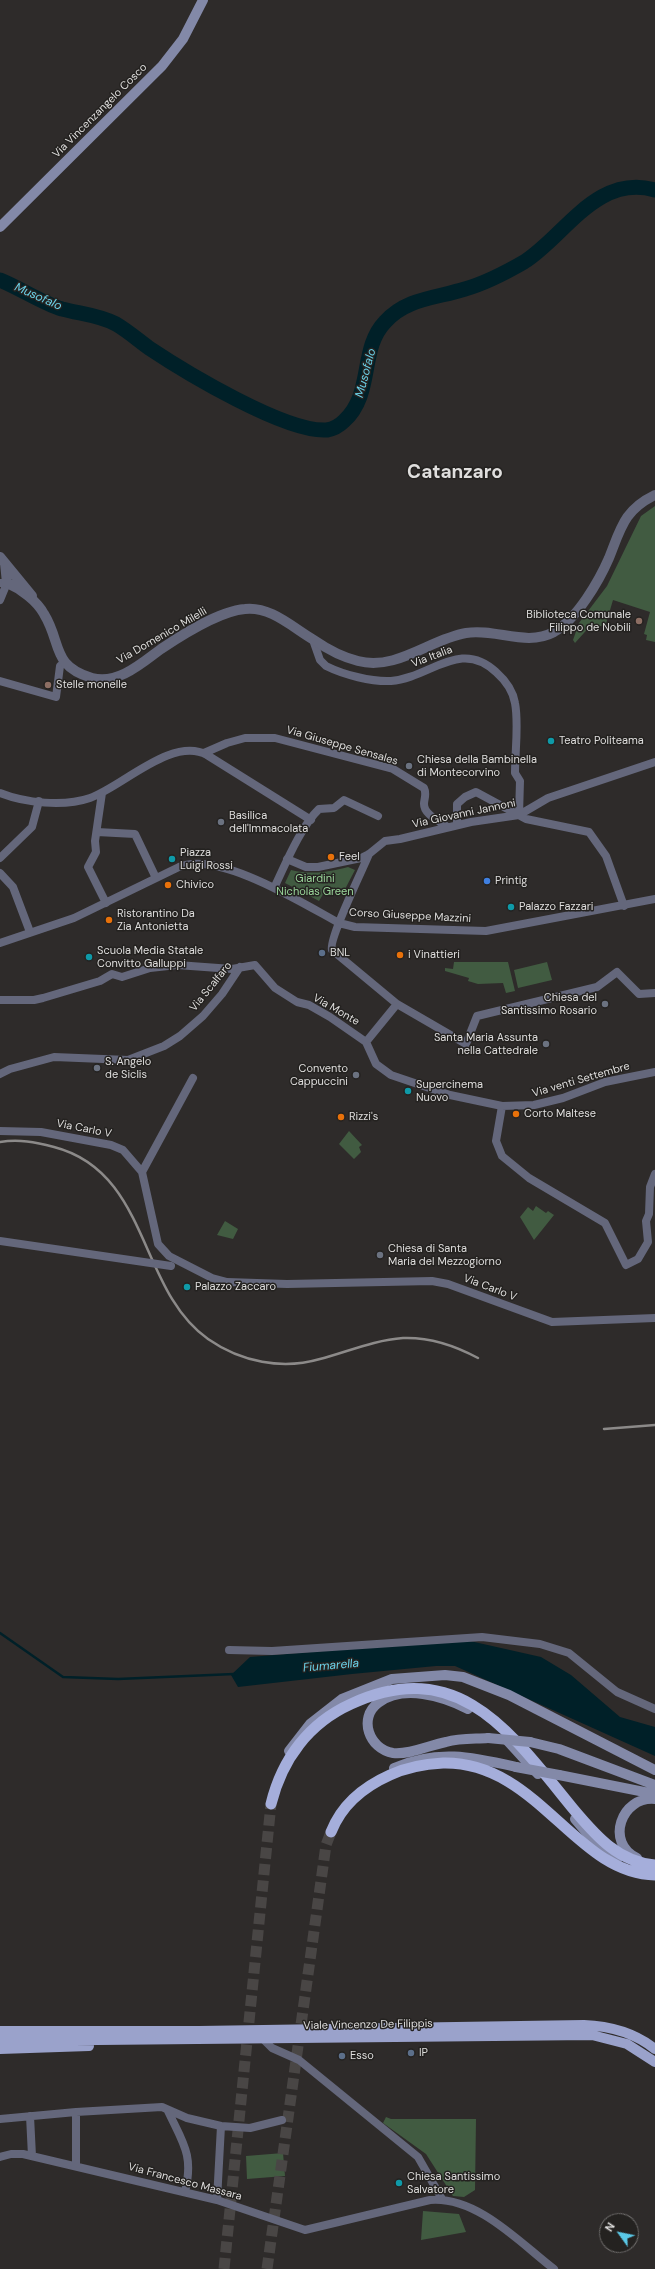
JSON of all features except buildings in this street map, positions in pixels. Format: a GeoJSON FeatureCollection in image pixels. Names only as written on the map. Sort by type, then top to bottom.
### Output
{"type":"FeatureCollection","features":[{"type":"Feature","properties":{"kind":"highway"},"geometry":{"type":"LineString","coordinates":[[271,1804],[279,1776],[304,1736],[335,1712],[362,1699],[392,1690],[413,1688],[434,1690],[458,1698],[487,1713],[522,1747],[607,1845],[625,1858],[655,1866]]}},
{"type":"Feature","properties":{"kind":"highway"},"geometry":{"type":"LineString","coordinates":[[332,1827],[355,1796],[376,1781],[397,1771],[422,1765],[459,1764],[486,1770],[513,1783],[610,1861],[638,1873],[655,1875]]}},
{"type":"Feature","properties":{"kind":"main road","name":"Via Vincenzangelo Cosco"},"geometry":{"type":"LineString","coordinates":[[0,227],[140,90],[162,66],[183,39],[203,0]]}},
{"type":"Feature","properties":{"kind":"main road"},"geometry":{"type":"LineString","coordinates":[[279,1776],[289,1749],[298,1736],[310,1724],[342,1699],[392,1679],[428,1675],[464,1677],[509,1695],[655,1770]]}},
{"type":"Feature","properties":{"kind":"main road"},"geometry":{"type":"LineString","coordinates":[[655,1785],[559,1749],[530,1742],[488,1738],[447,1741],[395,1753],[383,1750],[375,1743],[369,1733],[367,1722],[369,1713],[378,1703],[399,1695],[430,1696],[466,1708],[485,1718],[499,1732],[604,1851],[626,1864],[655,1870]]}},
{"type":"Feature","properties":{"kind":"main road"},"geometry":{"type":"LineString","coordinates":[[332,1827],[346,1803],[362,1785],[384,1772],[412,1761],[452,1755],[516,1766],[655,1794]]}},
{"type":"Feature","properties":{"kind":"main road"},"geometry":{"type":"LineString","coordinates":[[655,1799],[642,1800],[632,1806],[624,1815],[619,1832],[621,1843],[626,1851],[642,1860],[655,1862]]}},
{"type":"Feature","properties":{"kind":"main road","name":"Viale Vincenzo De Filippis"},"geometry":{"type":"LineString","coordinates":[[0,2041],[584,2025],[598,2026],[623,2032],[655,2049]]}},
{"type":"Feature","properties":{"kind":"main road","name":"Viale Vincenzo De Filippis"},"geometry":{"type":"LineString","coordinates":[[0,2031],[82,2030],[144,2036],[263,2039],[592,2035],[627,2044],[655,2062]]}},
{"type":"Feature","properties":{"kind":"main road"},"geometry":{"type":"LineString","coordinates":[[0,2049],[77,2047],[144,2036]]}},
{"type":"Feature","properties":{"kind":"street","name":"Via Domenico Milelli"},"geometry":{"type":"LineString","coordinates":[[64,663],[74,670],[93,678],[110,678],[136,668],[165,647],[221,616],[245,609],[260,610],[272,614],[313,640],[350,658],[376,662],[408,655],[467,633],[485,633],[532,638],[551,633],[570,621],[578,611],[607,562],[624,519],[635,507],[655,494]]}},
{"type":"Feature","properties":{"kind":"street"},"geometry":{"type":"LineString","coordinates":[[0,600],[8,574],[2,560]]}},
{"type":"Feature","properties":{"kind":"street"},"geometry":{"type":"LineString","coordinates":[[0,681],[56,697],[60,666],[64,663],[57,650],[47,619],[2,560]]}},
{"type":"Feature","properties":{"kind":"street"},"geometry":{"type":"LineString","coordinates":[[4,583],[37,604]]}},
{"type":"Feature","properties":{"kind":"street","name":"Via Italia"},"geometry":{"type":"LineString","coordinates":[[313,640],[320,660],[326,666],[377,680],[392,681],[409,677],[461,657],[478,660],[490,667],[508,686],[515,704],[515,773],[520,781],[519,815]]}},
{"type":"Feature","properties":{"kind":"street","name":"Via Giuseppe Sensales"},"geometry":{"type":"LineString","coordinates":[[204,753],[227,743],[245,738],[268,737],[392,769],[424,788],[425,809],[447,827]]}},
{"type":"Feature","properties":{"kind":"street"},"geometry":{"type":"LineString","coordinates":[[2,795],[39,801],[79,801],[102,793],[149,765],[173,754],[190,751],[204,753],[310,820]]}},
{"type":"Feature","properties":{"kind":"street","name":"Via Giovanni Jannoni"},"geometry":{"type":"LineString","coordinates":[[369,854],[388,840],[400,839],[457,825],[519,815],[548,798],[655,762]]}},
{"type":"Feature","properties":{"kind":"street"},"geometry":{"type":"LineString","coordinates":[[102,793],[95,841],[96,852],[88,867],[106,903]]}},
{"type":"Feature","properties":{"kind":"street"},"geometry":{"type":"LineString","coordinates":[[457,825],[457,804],[471,793],[481,794],[526,819],[589,832],[606,856],[624,906]]}},
{"type":"Feature","properties":{"kind":"street"},"geometry":{"type":"LineString","coordinates":[[274,888],[287,859],[310,820],[319,809],[334,808],[346,800],[378,816]]}},
{"type":"Feature","properties":{"kind":"street"},"geometry":{"type":"LineString","coordinates":[[0,858],[32,827],[39,801]]}},
{"type":"Feature","properties":{"kind":"street"},"geometry":{"type":"LineString","coordinates":[[502,818],[505,808]]}},
{"type":"Feature","properties":{"kind":"street"},"geometry":{"type":"LineString","coordinates":[[97,832],[135,834],[156,878]]}},
{"type":"Feature","properties":{"kind":"street"},"geometry":{"type":"LineString","coordinates":[[287,859],[306,867],[318,867],[353,860],[369,854]]}},
{"type":"Feature","properties":{"kind":"street"},"geometry":{"type":"LineString","coordinates":[[369,854],[331,944],[334,952],[397,1004],[466,1044],[477,1016],[597,987],[617,972],[639,994],[655,993]]}},
{"type":"Feature","properties":{"kind":"street","name":"Corso Giuseppe Mazzini"},"geometry":{"type":"LineString","coordinates":[[0,943],[74,918],[184,865],[195,863],[244,873],[339,923],[355,927],[486,931],[655,899]]}},
{"type":"Feature","properties":{"kind":"street"},"geometry":{"type":"LineString","coordinates":[[0,873],[14,887],[30,932]]}},
{"type":"Feature","properties":{"kind":"street"},"geometry":{"type":"LineString","coordinates":[[0,1000],[34,1000],[94,983],[112,974],[122,977],[150,968],[177,965],[225,969],[240,968]]}},
{"type":"Feature","properties":{"kind":"street","name":"Via Scalfaro"},"geometry":{"type":"LineString","coordinates":[[0,1074],[10,1069],[54,1057],[128,1060],[164,1046],[180,1036],[203,1016],[222,994],[240,968],[252,965],[258,967]]}},
{"type":"Feature","properties":{"kind":"street","name":"Via Monte"},"geometry":{"type":"LineString","coordinates":[[258,967],[275,988],[297,1002],[309,1005],[330,1017],[366,1042]]}},
{"type":"Feature","properties":{"kind":"street"},"geometry":{"type":"LineString","coordinates":[[366,1042],[397,1004]]}},
{"type":"Feature","properties":{"kind":"street","name":"Via venti Settembre"},"geometry":{"type":"LineString","coordinates":[[366,1042],[376,1064],[391,1075],[406,1082],[450,1096],[502,1106],[534,1105],[563,1098],[605,1082],[655,1072]]}},
{"type":"Feature","properties":{"kind":"street"},"geometry":{"type":"LineString","coordinates":[[142,1172],[193,1078]]}},
{"type":"Feature","properties":{"kind":"street"},"geometry":{"type":"LineString","coordinates":[[502,1106],[496,1141],[499,1152],[529,1178],[605,1223],[626,1265],[638,1259],[648,1242],[646,1222],[649,1214],[650,1187],[655,1174]]}},
{"type":"Feature","properties":{"kind":"street","name":"Via Carlo V"},"geometry":{"type":"LineString","coordinates":[[0,1131],[28,1131],[111,1145],[122,1150],[142,1172],[155,1238],[162,1250],[169,1256],[212,1278],[227,1282],[287,1284],[440,1282],[552,1322],[655,1318]]}},
{"type":"Feature","properties":{"kind":"street"},"geometry":{"type":"LineString","coordinates":[[0,1241],[171,1266],[198,1272]]}},
{"type":"Feature","properties":{"kind":"street"},"geometry":{"type":"LineString","coordinates":[[228,1650],[272,1651],[482,1637],[540,1644],[569,1653],[617,1692],[655,1709]]}},
{"type":"Feature","properties":{"kind":"street"},"geometry":{"type":"LineString","coordinates":[[263,2039],[272,2048],[299,2060],[418,2157],[442,2199]]}},
{"type":"Feature","properties":{"kind":"street"},"geometry":{"type":"LineString","coordinates":[[0,2119],[76,2112],[162,2107],[168,2111],[202,2123],[221,2126],[250,2128],[282,2120]]}},
{"type":"Feature","properties":{"kind":"street"},"geometry":{"type":"LineString","coordinates":[[168,2111],[188,2154],[190,2171],[185,2192]]}},
{"type":"Feature","properties":{"kind":"street"},"geometry":{"type":"LineString","coordinates":[[76,2112],[76,2165]]}},
{"type":"Feature","properties":{"kind":"street"},"geometry":{"type":"LineString","coordinates":[[30,2116],[32,2156]]}},
{"type":"Feature","properties":{"kind":"street"},"geometry":{"type":"LineString","coordinates":[[217,2200],[221,2126]]}},
{"type":"Feature","properties":{"kind":"street","name":"Via Francesco Massara"},"geometry":{"type":"LineString","coordinates":[[0,2157],[17,2153],[76,2165],[217,2200],[305,2230],[394,2208],[442,2199],[468,2206],[488,2217],[554,2269]]}},
{"type":"Feature","properties":{"kind":"green space"},"geometry":{"type":"Polygon","coordinates":[[[655,506],[655,642],[646,640],[647,635],[644,634],[650,612],[613,600],[605,627],[592,624],[575,643],[573,640],[579,623],[607,586],[641,516],[655,506]]]}},
{"type":"Feature","properties":{"kind":"green space","name":"Giardini Nicholas Green"},"geometry":{"type":"Polygon","coordinates":[[[348,867],[355,870],[343,893],[328,886],[319,901],[285,883],[291,870],[299,872],[320,872],[348,867]]]}},
{"type":"Feature","properties":{"kind":"green space"},"geometry":{"type":"Polygon","coordinates":[[[454,962],[508,962],[515,991],[506,993],[503,983],[478,984],[468,981],[469,978],[445,971],[445,968],[453,969],[454,962]]]}},
{"type":"Feature","properties":{"kind":"green space"},"geometry":{"type":"Polygon","coordinates":[[[547,962],[552,980],[518,988],[514,970],[547,962]]]}},
{"type":"Feature","properties":{"kind":"green space"},"geometry":{"type":"Polygon","coordinates":[[[349,1131],[362,1145],[359,1147],[361,1152],[354,1159],[339,1144],[349,1131]]]}},
{"type":"Feature","properties":{"kind":"green space"},"geometry":{"type":"Polygon","coordinates":[[[536,1206],[546,1213],[548,1211],[554,1215],[534,1240],[520,1217],[528,1207],[533,1211],[536,1206]]]}},
{"type":"Feature","properties":{"kind":"green space"},"geometry":{"type":"Polygon","coordinates":[[[225,1221],[238,1229],[233,1239],[217,1235],[225,1221]]]}},
{"type":"Feature","properties":{"kind":"green space"},"geometry":{"type":"Polygon","coordinates":[[[386,2117],[391,2119],[476,2119],[475,2190],[464,2197],[453,2196],[426,2154],[383,2123],[386,2117]]]}},
{"type":"Feature","properties":{"kind":"green space"},"geometry":{"type":"Polygon","coordinates":[[[283,2153],[285,2176],[247,2179],[246,2156],[283,2153]]]}},
{"type":"Feature","properties":{"kind":"green space"},"geometry":{"type":"Polygon","coordinates":[[[423,2211],[459,2214],[466,2232],[421,2240],[423,2211]]]}},
{"type":"Feature","properties":{"kind":"water"},"geometry":{"type":"Polygon","coordinates":[[[470,1641],[541,1657],[571,1675],[620,1717],[655,1727],[655,1756],[455,1666],[436,1666],[352,1674],[238,1687],[231,1675],[250,1657],[408,1644],[470,1641]]]}},
{"type":"Feature","properties":{"kind":"waterway","name":"Musofalo"},"geometry":{"type":"LineString","coordinates":[[0,280],[54,306],[110,321],[116,324],[149,348],[186,371],[262,412],[287,422],[309,428],[327,430],[334,428],[344,421],[353,410],[363,385],[372,345],[377,333],[393,314],[412,303],[480,284],[517,266],[539,251],[583,210],[599,199],[616,191],[634,187],[655,190]]}},
{"type":"Feature","properties":{"kind":"waterway","name":"Fiumarella"},"geometry":{"type":"LineString","coordinates":[[0,1633],[63,1677],[118,1679],[234,1674]]}},
{"type":"Feature","properties":{"kind":"tunnel"},"geometry":{"type":"LineString","coordinates":[[224,2269],[271,1804]]}},
{"type":"Feature","properties":{"kind":"tunnel"},"geometry":{"type":"LineString","coordinates":[[267,2269],[326,1845],[331,1832]]}},
{"type":"Feature","properties":{"kind":"railway"},"geometry":{"type":"LineString","coordinates":[[0,1142],[27,1142],[54,1147],[85,1160],[109,1181],[126,1206],[168,1292],[185,1318],[208,1339],[234,1353],[262,1362],[291,1364],[320,1359],[382,1341],[413,1338],[432,1340],[442,1343],[460,1349],[478,1358]]}},
{"type":"Feature","properties":{"kind":"railway"},"geometry":{"type":"LineString","coordinates":[[604,1429],[655,1425]]}},
{"type":"Feature","properties":{"kind":"place","name":"Biblioteca Comunale Filippo de Nobili"},"geometry":{"type":"Point","coordinates":[639,621]}},
{"type":"Feature","properties":{"kind":"place","name":"Stelle monelle"},"geometry":{"type":"Point","coordinates":[48,685]}},
{"type":"Feature","properties":{"kind":"place","name":"Teatro Politeama"},"geometry":{"type":"Point","coordinates":[551,741]}},
{"type":"Feature","properties":{"kind":"place","name":"Chiesa della Bambinella di Montecorvino"},"geometry":{"type":"Point","coordinates":[409,766]}},
{"type":"Feature","properties":{"kind":"place","name":"Basilica dell'Immacolata"},"geometry":{"type":"Point","coordinates":[221,822]}},
{"type":"Feature","properties":{"kind":"place","name":"Feel"},"geometry":{"type":"Point","coordinates":[331,857]}},
{"type":"Feature","properties":{"kind":"place","name":"Piazza Luigi Rossi"},"geometry":{"type":"Point","coordinates":[172,859]}},
{"type":"Feature","properties":{"kind":"place","name":"Printig"},"geometry":{"type":"Point","coordinates":[487,881]}},
{"type":"Feature","properties":{"kind":"place","name":"Chivico"},"geometry":{"type":"Point","coordinates":[168,885]}},
{"type":"Feature","properties":{"kind":"place","name":"Palazzo Fazzari"},"geometry":{"type":"Point","coordinates":[511,907]}},
{"type":"Feature","properties":{"kind":"place","name":"Ristorantino Da Zia Antonietta"},"geometry":{"type":"Point","coordinates":[109,920]}},
{"type":"Feature","properties":{"kind":"place","name":"BNL"},"geometry":{"type":"Point","coordinates":[322,953]}},
{"type":"Feature","properties":{"kind":"place","name":"i Vinattieri"},"geometry":{"type":"Point","coordinates":[400,955]}},
{"type":"Feature","properties":{"kind":"place","name":"Scuola Media Statale Convitto Galluppi"},"geometry":{"type":"Point","coordinates":[89,957]}},
{"type":"Feature","properties":{"kind":"place","name":"Chiesa del Santissimo Rosario"},"geometry":{"type":"Point","coordinates":[605,1004]}},
{"type":"Feature","properties":{"kind":"place","name":"Santa Maria Assunta nella Cattedrale"},"geometry":{"type":"Point","coordinates":[546,1044]}},
{"type":"Feature","properties":{"kind":"place","name":"S. Angelo de Siclis"},"geometry":{"type":"Point","coordinates":[97,1068]}},
{"type":"Feature","properties":{"kind":"place","name":"Convento Cappuccini"},"geometry":{"type":"Point","coordinates":[356,1075]}},
{"type":"Feature","properties":{"kind":"place","name":"Supercinema Nuovo"},"geometry":{"type":"Point","coordinates":[408,1091]}},
{"type":"Feature","properties":{"kind":"place","name":"Corto Maltese"},"geometry":{"type":"Point","coordinates":[516,1114]}},
{"type":"Feature","properties":{"kind":"place","name":"Rizzi's"},"geometry":{"type":"Point","coordinates":[341,1117]}},
{"type":"Feature","properties":{"kind":"place","name":"Chiesa di Santa Maria del Mezzogiorno"},"geometry":{"type":"Point","coordinates":[380,1255]}},
{"type":"Feature","properties":{"kind":"place","name":"Palazzo Zaccaro"},"geometry":{"type":"Point","coordinates":[187,1287]}},
{"type":"Feature","properties":{"kind":"place","name":"IP"},"geometry":{"type":"Point","coordinates":[411,2053]}},
{"type":"Feature","properties":{"kind":"place","name":"Esso"},"geometry":{"type":"Point","coordinates":[342,2056]}},
{"type":"Feature","properties":{"kind":"place","name":"Chiesa Santissimo Salvatore"},"geometry":{"type":"Point","coordinates":[399,2183]}},
{"type":"Feature","properties":{"kind":"district","name":"Catanzaro"},"geometry":{"type":"Point","coordinates":[455,473]}}]}
